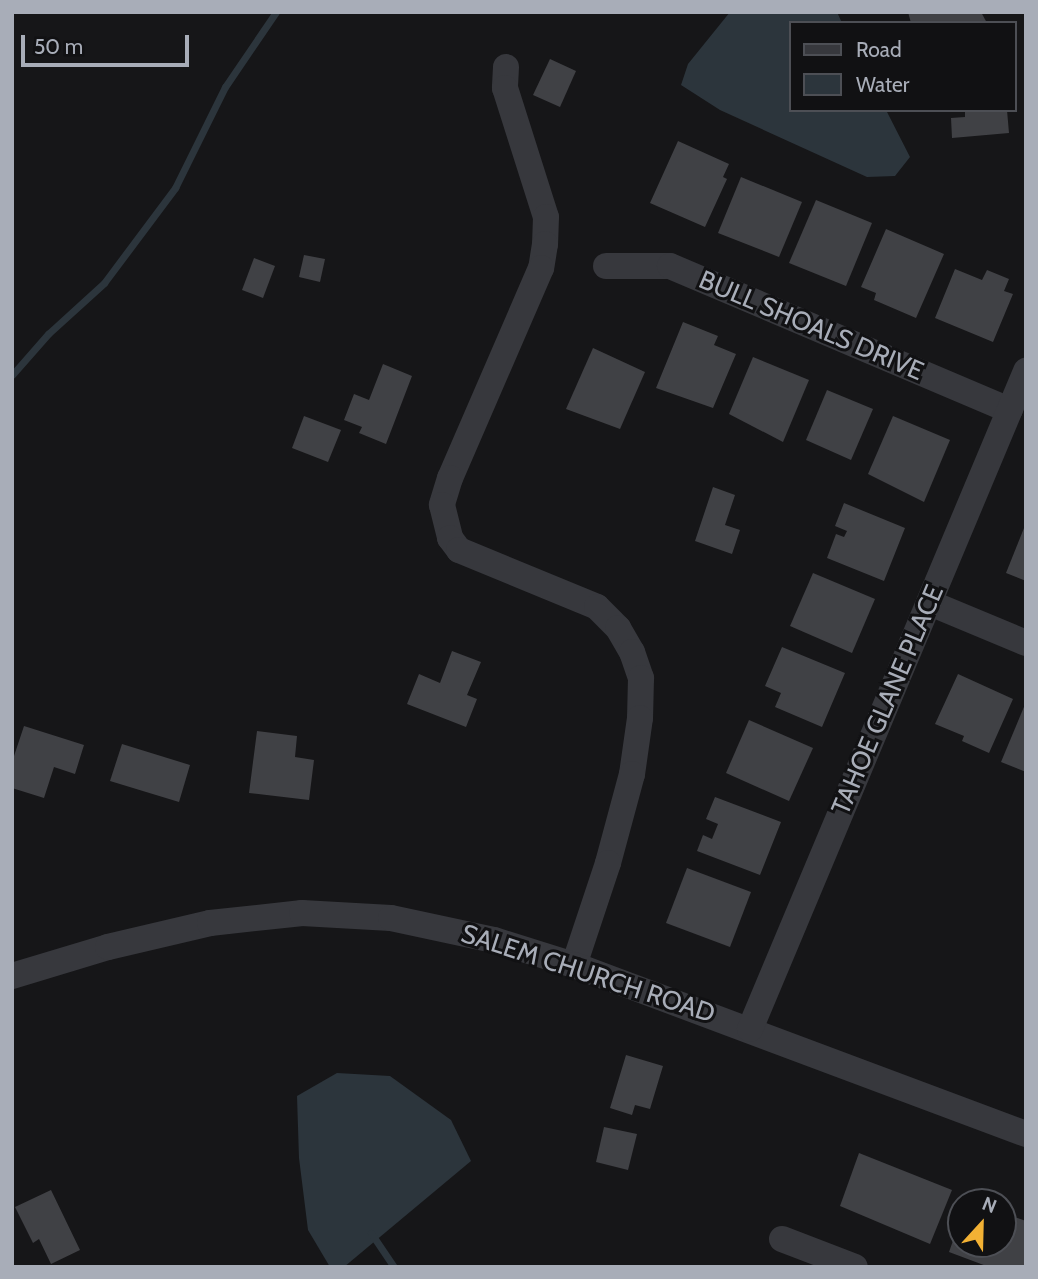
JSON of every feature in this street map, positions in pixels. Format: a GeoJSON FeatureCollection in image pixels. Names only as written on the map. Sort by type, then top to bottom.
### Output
{"type":"FeatureCollection","features":[{"type":"Feature","properties":{"kind":"street"},"geometry":{"type":"LineString","coordinates":[[506,67],[505,88],[545,217],[545,244],[541,268],[450,478],[442,505],[450,538],[458,550],[597,607],[618,628],[632,652],[641,678],[640,718],[632,774],[608,863],[574,965]]}},
{"type":"Feature","properties":{"kind":"street","name":"BULL SHOALS DRIVE"},"geometry":{"type":"LineString","coordinates":[[606,266],[670,266],[1010,410]]}},
{"type":"Feature","properties":{"kind":"street","name":"TAHOE GLANE PLACE"},"geometry":{"type":"LineString","coordinates":[[750,1029],[1026,371]]}},
{"type":"Feature","properties":{"kind":"street"},"geometry":{"type":"LineString","coordinates":[[930,603],[1026,643]]}},
{"type":"Feature","properties":{"kind":"street","name":"SALEM CHURCH ROAD"},"geometry":{"type":"LineString","coordinates":[[12,976],[209,923],[302,913],[391,918],[444,927],[574,965],[1026,1134]]}},
{"type":"Feature","properties":{"kind":"street"},"geometry":{"type":"LineString","coordinates":[[782,1239],[855,1267]]}},
{"type":"Feature","properties":{"kind":"water"},"geometry":{"type":"Polygon","coordinates":[[[730,12],[837,12],[841,21],[790,21],[790,112],[887,112],[910,157],[895,176],[867,177],[720,110],[681,85],[688,64],[730,12]]]}},
{"type":"Feature","properties":{"kind":"water"},"geometry":{"type":"Polygon","coordinates":[[[337,1073],[390,1076],[451,1120],[471,1161],[344,1267],[330,1267],[308,1230],[299,1158],[297,1096],[337,1073]]]}},
{"type":"Feature","properties":{"kind":"building"},"geometry":{"type":"Polygon","coordinates":[[[908,12],[981,12],[986,21],[910,21],[908,12]]]}},
{"type":"Feature","properties":{"kind":"building"},"geometry":{"type":"Polygon","coordinates":[[[550,59],[576,71],[560,107],[533,95],[550,59]]]}},
{"type":"Feature","properties":{"kind":"building"},"geometry":{"type":"Polygon","coordinates":[[[965,112],[1007,112],[1009,133],[952,138],[951,118],[965,117],[965,112]]]}},
{"type":"Feature","properties":{"kind":"building"},"geometry":{"type":"Polygon","coordinates":[[[678,141],[729,164],[723,177],[727,179],[705,227],[650,203],[678,141]]]}},
{"type":"Feature","properties":{"kind":"building"},"geometry":{"type":"Polygon","coordinates":[[[741,177],[802,202],[779,257],[718,233],[741,177]]]}},
{"type":"Feature","properties":{"kind":"building"},"geometry":{"type":"Polygon","coordinates":[[[816,200],[872,223],[846,286],[789,263],[816,200]]]}},
{"type":"Feature","properties":{"kind":"building"},"geometry":{"type":"Polygon","coordinates":[[[886,229],[944,254],[916,318],[874,300],[876,293],[861,287],[886,229]]]}},
{"type":"Feature","properties":{"kind":"building"},"geometry":{"type":"Polygon","coordinates":[[[304,255],[325,259],[320,282],[299,277],[304,255]]]}},
{"type":"Feature","properties":{"kind":"building"},"geometry":{"type":"Polygon","coordinates":[[[254,258],[275,266],[263,298],[242,290],[254,258]]]}},
{"type":"Feature","properties":{"kind":"building"},"geometry":{"type":"Polygon","coordinates":[[[955,269],[982,280],[987,270],[1009,279],[1004,291],[1013,294],[993,342],[935,318],[955,269]]]}},
{"type":"Feature","properties":{"kind":"building"},"geometry":{"type":"Polygon","coordinates":[[[683,322],[718,336],[714,345],[736,354],[713,408],[656,388],[683,322]]]}},
{"type":"Feature","properties":{"kind":"building"},"geometry":{"type":"Polygon","coordinates":[[[593,348],[645,372],[620,429],[566,409],[593,348]]]}},
{"type":"Feature","properties":{"kind":"building"},"geometry":{"type":"Polygon","coordinates":[[[753,357],[809,380],[783,442],[729,414],[753,357]]]}},
{"type":"Feature","properties":{"kind":"building"},"geometry":{"type":"Polygon","coordinates":[[[383,364],[412,376],[386,444],[359,433],[362,427],[344,420],[354,394],[369,400],[383,364]]]}},
{"type":"Feature","properties":{"kind":"building"},"geometry":{"type":"Polygon","coordinates":[[[827,390],[873,409],[851,460],[806,440],[827,390]]]}},
{"type":"Feature","properties":{"kind":"building"},"geometry":{"type":"Polygon","coordinates":[[[304,416],[341,430],[328,462],[292,448],[304,416]]]}},
{"type":"Feature","properties":{"kind":"building"},"geometry":{"type":"Polygon","coordinates":[[[893,416],[950,440],[924,502],[868,474],[893,416]]]}},
{"type":"Feature","properties":{"kind":"building"},"geometry":{"type":"Polygon","coordinates":[[[713,487],[735,495],[725,525],[740,530],[732,554],[695,541],[713,487]]]}},
{"type":"Feature","properties":{"kind":"building"},"geometry":{"type":"Polygon","coordinates":[[[844,503],[905,528],[884,581],[827,558],[836,534],[844,537],[847,531],[835,526],[844,503]]]}},
{"type":"Feature","properties":{"kind":"building"},"geometry":{"type":"Polygon","coordinates":[[[1026,523],[1026,581],[1006,573],[1026,523]]]}},
{"type":"Feature","properties":{"kind":"building"},"geometry":{"type":"Polygon","coordinates":[[[813,573],[875,599],[852,653],[790,626],[813,573]]]}},
{"type":"Feature","properties":{"kind":"building"},"geometry":{"type":"Polygon","coordinates":[[[782,647],[845,673],[822,727],[775,707],[781,693],[765,686],[782,647]]]}},
{"type":"Feature","properties":{"kind":"building"},"geometry":{"type":"Polygon","coordinates":[[[452,651],[481,662],[467,695],[477,699],[466,727],[407,704],[419,674],[440,683],[452,651]]]}},
{"type":"Feature","properties":{"kind":"building"},"geometry":{"type":"Polygon","coordinates":[[[958,674],[1013,699],[989,753],[962,741],[964,736],[935,724],[958,674]]]}},
{"type":"Feature","properties":{"kind":"building"},"geometry":{"type":"Polygon","coordinates":[[[1026,702],[1026,772],[1001,762],[1026,702]]]}},
{"type":"Feature","properties":{"kind":"building"},"geometry":{"type":"Polygon","coordinates":[[[749,720],[813,748],[789,801],[726,773],[749,720]]]}},
{"type":"Feature","properties":{"kind":"building"},"geometry":{"type":"Polygon","coordinates":[[[24,726],[84,745],[75,774],[54,767],[44,798],[12,788],[12,762],[24,726]]]}},
{"type":"Feature","properties":{"kind":"building"},"geometry":{"type":"Polygon","coordinates":[[[257,731],[297,736],[295,757],[314,760],[309,800],[249,793],[257,731]]]}},
{"type":"Feature","properties":{"kind":"building"},"geometry":{"type":"Polygon","coordinates":[[[122,744],[190,765],[179,802],[110,781],[122,744]]]}},
{"type":"Feature","properties":{"kind":"building"},"geometry":{"type":"Polygon","coordinates":[[[715,797],[781,822],[760,875],[697,851],[703,835],[712,839],[718,824],[706,819],[715,797]]]}},
{"type":"Feature","properties":{"kind":"building"},"geometry":{"type":"Polygon","coordinates":[[[687,868],[751,892],[730,947],[666,923],[687,868]]]}},
{"type":"Feature","properties":{"kind":"building"},"geometry":{"type":"Polygon","coordinates":[[[626,1055],[663,1066],[650,1109],[635,1105],[632,1115],[610,1108],[626,1055]]]}},
{"type":"Feature","properties":{"kind":"building"},"geometry":{"type":"Polygon","coordinates":[[[604,1127],[637,1134],[628,1170],[596,1162],[604,1127]]]}},
{"type":"Feature","properties":{"kind":"building"},"geometry":{"type":"Polygon","coordinates":[[[859,1153],[947,1188],[947,1202],[930,1244],[840,1206],[859,1153]]]}},
{"type":"Feature","properties":{"kind":"building"},"geometry":{"type":"Polygon","coordinates":[[[51,1190],[80,1250],[51,1264],[39,1239],[33,1243],[15,1207],[51,1190]]]}},
{"type":"Feature","properties":{"kind":"building"},"geometry":{"type":"Polygon","coordinates":[[[1017,1218],[1026,1221],[1026,1267],[989,1267],[965,1258],[1017,1258],[1017,1218]]]}},
{"type":"Feature","properties":{"kind":"waterway"},"geometry":{"type":"LineString","coordinates":[[12,375],[48,334],[104,283],[175,188],[225,87],[276,12]]}},
{"type":"Feature","properties":{"kind":"waterway"},"geometry":{"type":"LineString","coordinates":[[371,1233],[394,1267]]}}]}
